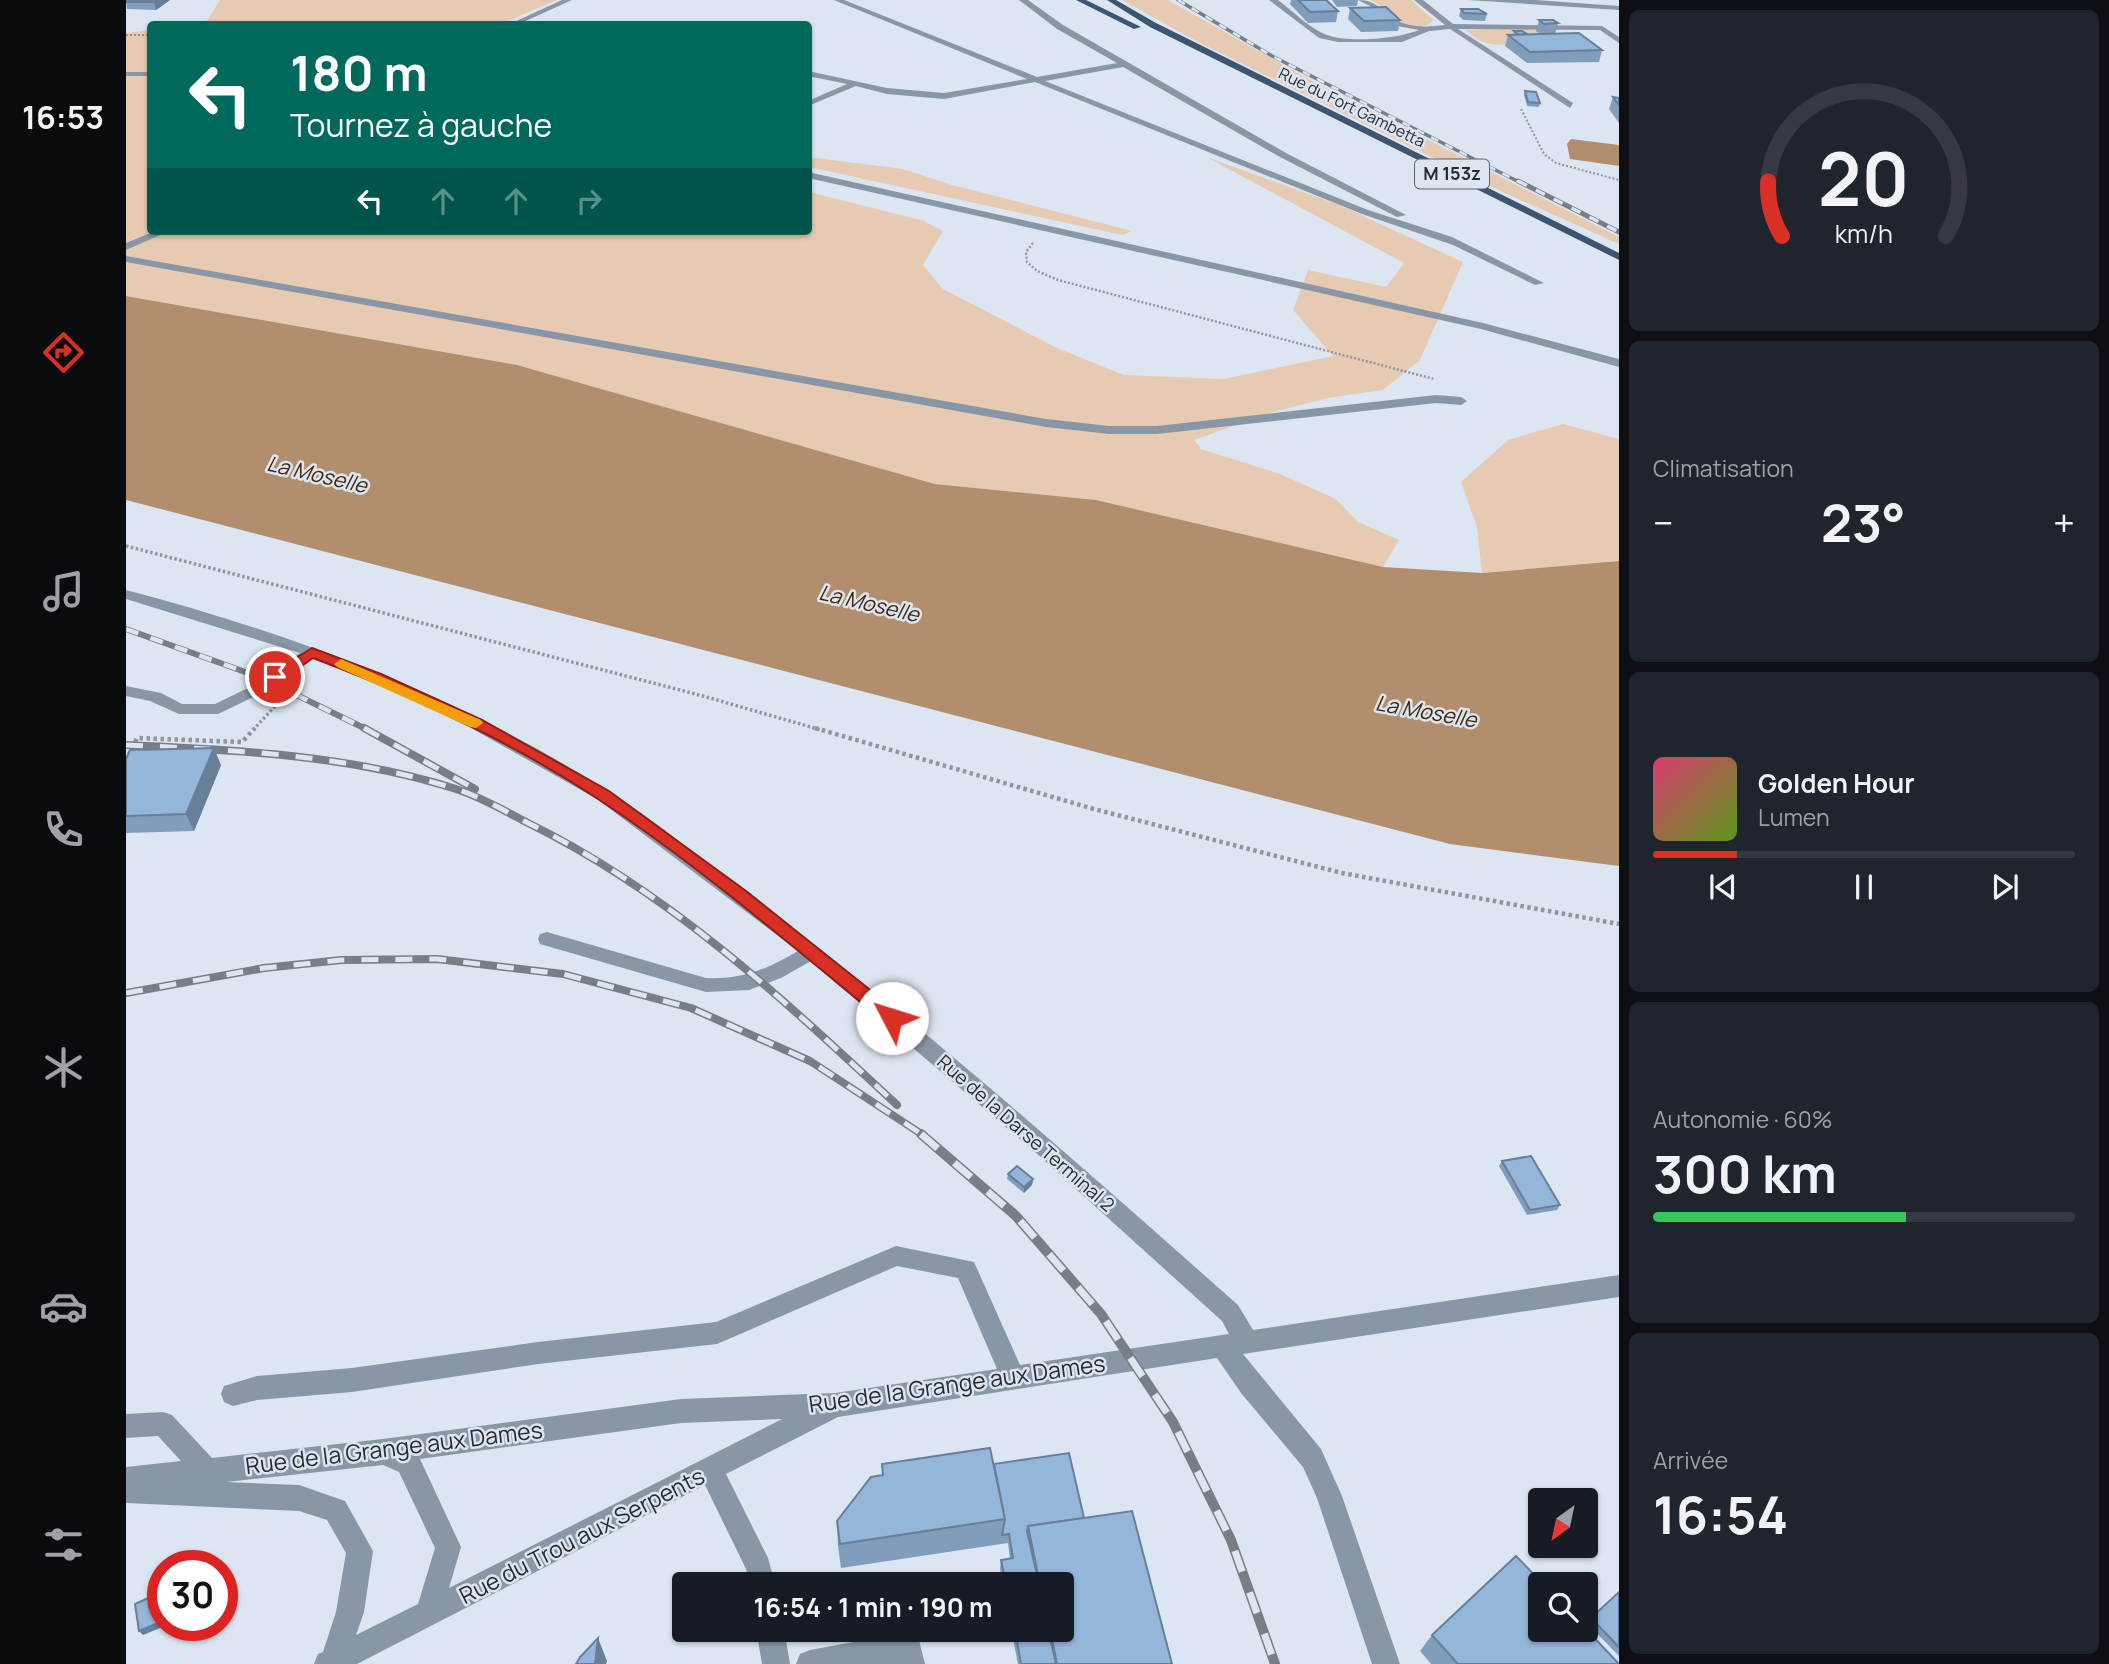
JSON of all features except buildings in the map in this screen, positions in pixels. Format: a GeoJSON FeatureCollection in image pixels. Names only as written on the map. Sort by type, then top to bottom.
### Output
{"type":"FeatureCollection","features":[{"type":"Feature","properties":{"kind":"main road"},"geometry":{"type":"LineString","coordinates":[[1080,0],[1221,66],[1285,91]]}},
{"type":"Feature","properties":{"kind":"main road","name":"Rue du Fort Gambetta"},"geometry":{"type":"LineString","coordinates":[[1111,0],[1153,25],[1619,257]]}},
{"type":"Feature","properties":{"kind":"street"},"geometry":{"type":"LineString","coordinates":[[521,21],[568,0]]}},
{"type":"Feature","properties":{"kind":"street"},"geometry":{"type":"LineString","coordinates":[[838,0],[1365,212],[1456,243]]}},
{"type":"Feature","properties":{"kind":"street"},"geometry":{"type":"LineString","coordinates":[[1023,0],[1060,27],[1283,155],[1539,283]]}},
{"type":"Feature","properties":{"kind":"street"},"geometry":{"type":"LineString","coordinates":[[1273,0],[1322,36],[1338,40],[1402,40],[1428,30],[1450,26],[1602,28],[1619,41]]}},
{"type":"Feature","properties":{"kind":"street"},"geometry":{"type":"LineString","coordinates":[[1362,0],[1375,5],[1403,27],[1428,30]]}},
{"type":"Feature","properties":{"kind":"street"},"geometry":{"type":"LineString","coordinates":[[1418,0],[1450,26],[1570,105]]}},
{"type":"Feature","properties":{"kind":"street"},"geometry":{"type":"LineString","coordinates":[[1472,0],[1619,8]]}},
{"type":"Feature","properties":{"kind":"street"},"geometry":{"type":"LineString","coordinates":[[812,75],[897,92],[944,96],[1125,64]]}},
{"type":"Feature","properties":{"kind":"street"},"geometry":{"type":"LineString","coordinates":[[126,74],[147,74]]}},
{"type":"Feature","properties":{"kind":"street"},"geometry":{"type":"LineString","coordinates":[[812,102],[855,84]]}},
{"type":"Feature","properties":{"kind":"street"},"geometry":{"type":"LineString","coordinates":[[812,176],[1483,326],[1619,363]]}},
{"type":"Feature","properties":{"kind":"street"},"geometry":{"type":"LineString","coordinates":[[126,247],[154,235]]}},
{"type":"Feature","properties":{"kind":"street"},"geometry":{"type":"LineString","coordinates":[[146,262],[162,235]]}},
{"type":"Feature","properties":{"kind":"street"},"geometry":{"type":"LineString","coordinates":[[126,258],[1046,424],[1109,430],[1157,430],[1436,399],[1461,401]]}},
{"type":"Feature","properties":{"kind":"street","name":"Rue de la Darse Terminal 2"},"geometry":{"type":"LineString","coordinates":[[126,594],[312,652],[376,677],[477,724],[603,795],[812,951],[1043,1146],[1230,1313],[1235,1344],[1250,1385],[1312,1458],[1329,1496],[1386,1664]]}},
{"type":"Feature","properties":{"kind":"street"},"geometry":{"type":"LineString","coordinates":[[126,691],[155,697],[179,709],[218,709],[242,699],[312,652]]}},
{"type":"Feature","properties":{"kind":"street"},"geometry":{"type":"LineString","coordinates":[[547,939],[722,987],[759,980],[812,951]]}},
{"type":"Feature","properties":{"kind":"street"},"geometry":{"type":"LineString","coordinates":[[233,1394],[257,1388],[352,1380],[538,1353],[717,1333],[897,1256],[966,1269],[1013,1378]]}},
{"type":"Feature","properties":{"kind":"street","name":"Rue de la Grange aux Dames"},"geometry":{"type":"LineString","coordinates":[[126,1480],[383,1452],[681,1411],[835,1405],[1619,1286]]}},
{"type":"Feature","properties":{"kind":"street","name":"Rue du Trou aux Serpents"},"geometry":{"type":"LineString","coordinates":[[331,1662],[835,1405]]}},
{"type":"Feature","properties":{"kind":"street"},"geometry":{"type":"LineString","coordinates":[[126,1426],[163,1424],[206,1471]]}},
{"type":"Feature","properties":{"kind":"street"},"geometry":{"type":"LineString","coordinates":[[383,1452],[408,1463],[448,1547],[428,1614]]}},
{"type":"Feature","properties":{"kind":"street"},"geometry":{"type":"LineString","coordinates":[[711,1470],[760,1572]]}},
{"type":"Feature","properties":{"kind":"street"},"geometry":{"type":"LineString","coordinates":[[126,1490],[299,1498],[336,1510],[360,1551],[350,1612],[331,1662]]}},
{"type":"Feature","properties":{"kind":"street"},"geometry":{"type":"LineString","coordinates":[[772,1642],[776,1664]]}},
{"type":"Feature","properties":{"kind":"street"},"geometry":{"type":"LineString","coordinates":[[810,1664],[908,1646],[911,1664]]}},
{"type":"Feature","properties":{"kind":"path"},"geometry":{"type":"LineString","coordinates":[[126,35],[147,35]]}},
{"type":"Feature","properties":{"kind":"path"},"geometry":{"type":"LineString","coordinates":[[1521,109],[1544,154],[1572,169],[1619,180]]}},
{"type":"Feature","properties":{"kind":"path"},"geometry":{"type":"LineString","coordinates":[[1049,229],[1026,252],[1027,262],[1037,271],[1058,280],[1438,380]]}},
{"type":"Feature","properties":{"kind":"path"},"geometry":{"type":"LineString","coordinates":[[126,546],[703,696],[1094,809],[1342,873],[1619,924]]}},
{"type":"Feature","properties":{"kind":"path"},"geometry":{"type":"LineString","coordinates":[[126,761],[137,737],[242,742],[281,700],[269,682]]}},
{"type":"Feature","properties":{"kind":"shaded area"},"geometry":{"type":"Polygon","coordinates":[[[220,0],[557,0],[507,21],[207,21],[220,0]]]}},
{"type":"Feature","properties":{"kind":"shaded area"},"geometry":{"type":"Polygon","coordinates":[[[1122,0],[1168,0],[1312,81],[1619,237],[1619,244],[1505,193],[1198,42],[1122,0]]]}},
{"type":"Feature","properties":{"kind":"shaded area"},"geometry":{"type":"Polygon","coordinates":[[[1370,0],[1411,0],[1434,20],[1425,26],[1409,25],[1370,0]]]}},
{"type":"Feature","properties":{"kind":"shaded area"},"geometry":{"type":"Polygon","coordinates":[[[1533,27],[1544,39],[1503,45],[1484,42],[1466,30],[1533,27]]]}},
{"type":"Feature","properties":{"kind":"shaded area"},"geometry":{"type":"Polygon","coordinates":[[[147,30],[147,235],[812,235],[812,193],[924,221],[943,231],[923,265],[943,289],[1057,348],[1124,375],[1224,379],[1333,356],[1293,310],[1308,270],[1386,287],[1404,263],[1206,157],[1339,205],[1463,262],[1420,360],[1383,390],[1328,398],[1269,413],[1194,440],[1201,449],[1280,474],[1336,499],[1358,522],[1399,540],[1383,567],[1096,500],[935,484],[517,365],[126,296],[126,33],[147,30]]]}},
{"type":"Feature","properties":{"kind":"shaded area"},"geometry":{"type":"Polygon","coordinates":[[[812,158],[903,169],[952,185],[1132,231],[1122,235],[812,168],[812,158]]]}},
{"type":"Feature","properties":{"kind":"shaded area"},"geometry":{"type":"Polygon","coordinates":[[[1563,424],[1619,439],[1619,561],[1482,573],[1477,527],[1461,482],[1508,440],[1563,424]]]}},
{"type":"Feature","properties":{"kind":"water"},"geometry":{"type":"Polygon","coordinates":[[[1571,139],[1619,145],[1619,166],[1570,159],[1567,144],[1571,139]]]}},
{"type":"Feature","properties":{"kind":"water","name":"La Moselle"},"geometry":{"type":"Polygon","coordinates":[[[126,296],[517,365],[935,484],[1096,500],[1383,567],[1482,573],[1619,561],[1619,866],[1450,844],[126,500],[126,296]]]}},
{"type":"Feature","properties":{"kind":"railway"},"geometry":{"type":"LineString","coordinates":[[1178,0],[1272,56],[1521,183]]}},
{"type":"Feature","properties":{"kind":"railway"},"geometry":{"type":"LineString","coordinates":[[1518,181],[1619,232]]}},
{"type":"Feature","properties":{"kind":"railway"},"geometry":{"type":"LineString","coordinates":[[126,629],[262,678],[365,728]]}},
{"type":"Feature","properties":{"kind":"railway"},"geometry":{"type":"LineString","coordinates":[[365,728],[475,789]]}},
{"type":"Feature","properties":{"kind":"railway"},"geometry":{"type":"LineString","coordinates":[[126,745],[251,752],[334,761],[416,778],[484,800],[580,851],[677,915],[767,987],[897,1105]]}},
{"type":"Feature","properties":{"kind":"railway"},"geometry":{"type":"LineString","coordinates":[[126,993],[264,968],[341,960],[437,959],[563,974],[691,1008],[810,1061],[923,1135]]}},
{"type":"Feature","properties":{"kind":"railway"},"geometry":{"type":"LineString","coordinates":[[921,1134],[1016,1216],[1101,1314],[1173,1422],[1231,1540],[1275,1664]]}},
{"type":"Feature","properties":{"kind":"slow traffic"},"geometry":{"type":"LineString","coordinates":[[341,664],[376,677],[476,723]]}},
{"type":"Feature","properties":{"kind":"route"},"geometry":{"type":"LineString","coordinates":[[275,677],[312,652],[376,677],[477,724],[544,760],[603,795],[740,895],[892,1018]]}}]}
